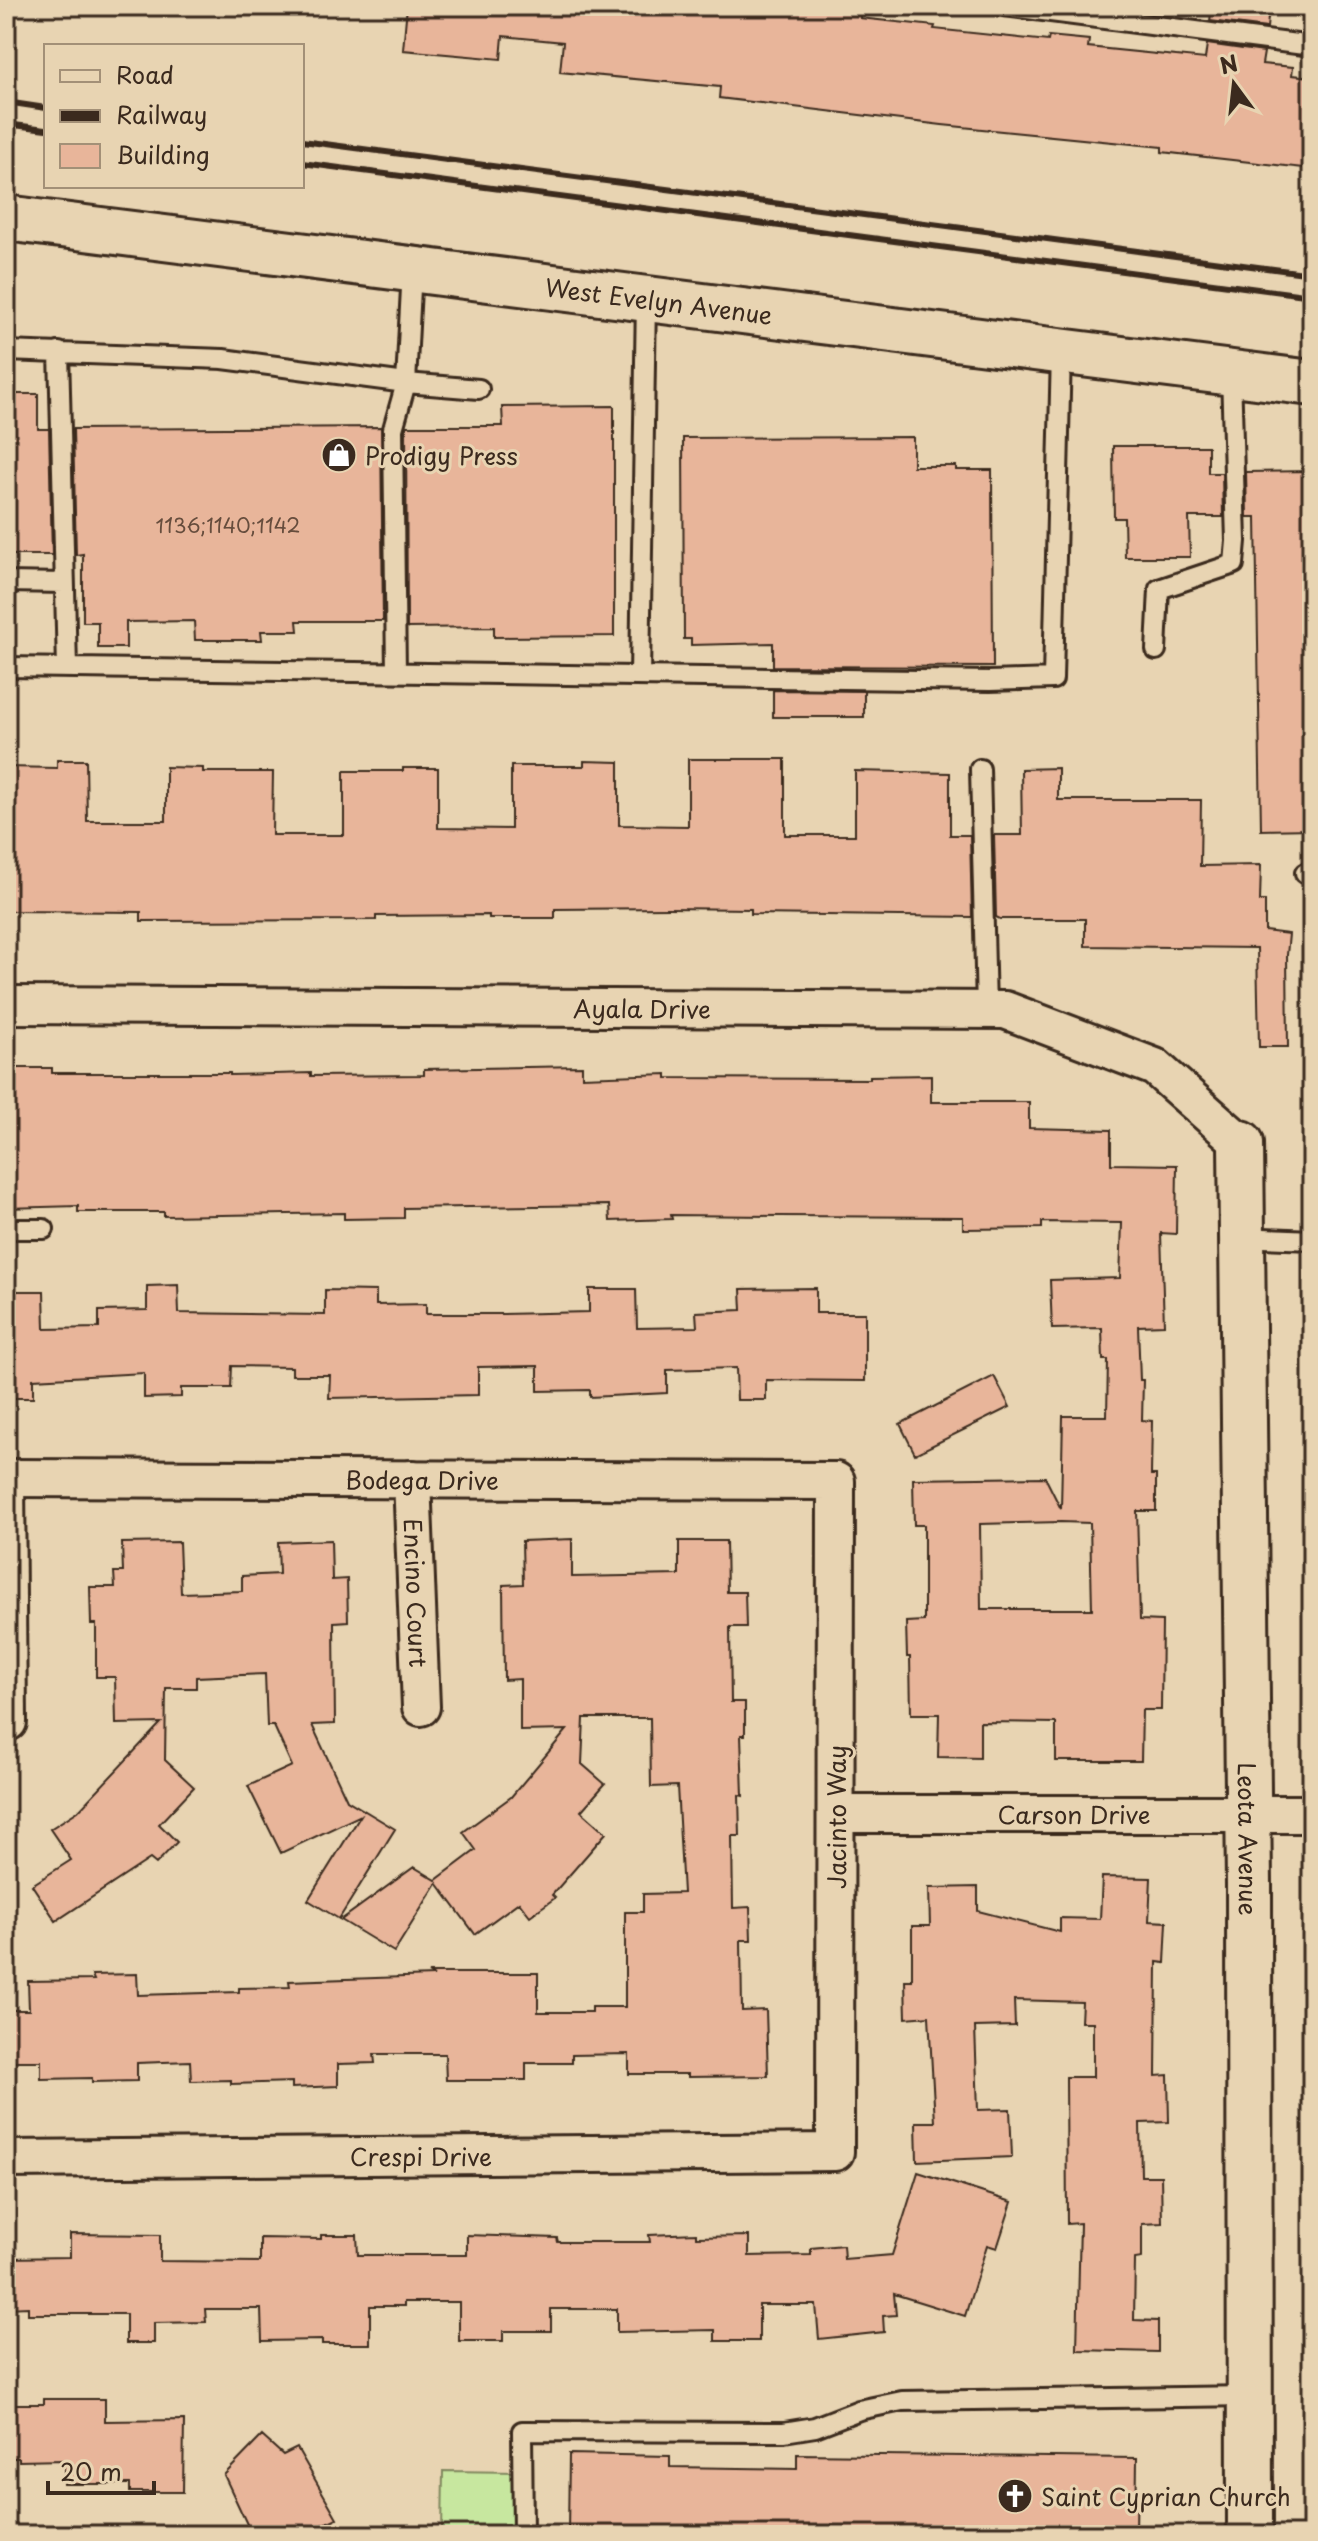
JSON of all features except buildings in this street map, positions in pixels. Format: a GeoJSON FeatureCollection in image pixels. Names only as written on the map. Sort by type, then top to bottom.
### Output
{"type":"FeatureCollection","features":[{"type":"Feature","properties":{"kind":"street","name":"West Evelyn Avenue"},"geometry":{"type":"LineString","coordinates":[[6,218],[1312,383]]}},
{"type":"Feature","properties":{"kind":"street","name":"Ayala Drive"},"geometry":{"type":"LineString","coordinates":[[6,1005],[1005,1010],[1155,1067],[1241,1143]]}},
{"type":"Feature","properties":{"kind":"street","name":"Leota Avenue"},"geometry":{"type":"LineString","coordinates":[[1241,1143],[1248,1813],[1250,2535]]}},
{"type":"Feature","properties":{"kind":"street","name":"Bodega Drive"},"geometry":{"type":"LineString","coordinates":[[6,1478],[836,1481]]}},
{"type":"Feature","properties":{"kind":"street"},"geometry":{"type":"LineString","coordinates":[[6,1478],[8,1722]]}},
{"type":"Feature","properties":{"kind":"street","name":"Encino Court"},"geometry":{"type":"LineString","coordinates":[[412,1479],[421,1707]]}},
{"type":"Feature","properties":{"kind":"street","name":"Jacinto Way"},"geometry":{"type":"LineString","coordinates":[[835,2152],[836,1481]]}},
{"type":"Feature","properties":{"kind":"street","name":"Carson Drive"},"geometry":{"type":"LineString","coordinates":[[836,1814],[1312,1814]]}},
{"type":"Feature","properties":{"kind":"street","name":"Crespi Drive"},"geometry":{"type":"LineString","coordinates":[[6,2159],[835,2152]]}},
{"type":"Feature","properties":{"kind":"lane"},"geometry":{"type":"LineString","coordinates":[[1004,6],[1312,46]]}},
{"type":"Feature","properties":{"kind":"lane"},"geometry":{"type":"LineString","coordinates":[[396,672],[393,429],[406,383],[412,269]]}},
{"type":"Feature","properties":{"kind":"lane"},"geometry":{"type":"LineString","coordinates":[[640,676],[646,299]]}},
{"type":"Feature","properties":{"kind":"lane"},"geometry":{"type":"LineString","coordinates":[[6,351],[223,359],[406,383],[479,389]]}},
{"type":"Feature","properties":{"kind":"lane"},"geometry":{"type":"LineString","coordinates":[[59,352],[67,668]]}},
{"type":"Feature","properties":{"kind":"lane"},"geometry":{"type":"LineString","coordinates":[[6,667],[990,681],[1053,679],[1061,352]]}},
{"type":"Feature","properties":{"kind":"lane"},"geometry":{"type":"LineString","coordinates":[[1156,650],[1159,589],[1234,564],[1231,373]]}},
{"type":"Feature","properties":{"kind":"lane"},"geometry":{"type":"LineString","coordinates":[[6,582],[64,583]]}},
{"type":"Feature","properties":{"kind":"lane"},"geometry":{"type":"LineString","coordinates":[[980,769],[986,1009]]}},
{"type":"Feature","properties":{"kind":"lane"},"geometry":{"type":"LineString","coordinates":[[6,1229],[44,1229]]}},
{"type":"Feature","properties":{"kind":"lane"},"geometry":{"type":"LineString","coordinates":[[1240,1237],[1312,1240]]}},
{"type":"Feature","properties":{"kind":"lane"},"geometry":{"type":"LineString","coordinates":[[523,2535],[522,2431],[784,2432],[815,2427],[859,2410],[902,2401],[1251,2396]]}},
{"type":"Feature","properties":{"kind":"green space"},"geometry":{"type":"Polygon","coordinates":[[[443,2471],[522,2472],[521,2535],[442,2535],[443,2471]]]}},
{"type":"Feature","properties":{"kind":"railway"},"geometry":{"type":"LineString","coordinates":[[6,102],[44,108]]}},
{"type":"Feature","properties":{"kind":"railway"},"geometry":{"type":"LineString","coordinates":[[6,124],[44,129]]}},
{"type":"Feature","properties":{"kind":"railway"},"geometry":{"type":"LineString","coordinates":[[304,141],[1312,274]]}},
{"type":"Feature","properties":{"kind":"railway"},"geometry":{"type":"LineString","coordinates":[[304,163],[1312,296]]}},
{"type":"Feature","properties":{"kind":"place","name":"Prodigy Press"},"geometry":{"type":"Point","coordinates":[339,455]}},
{"type":"Feature","properties":{"kind":"place","name":"Saint Cyprian Church"},"geometry":{"type":"Point","coordinates":[1015,2496]}}]}
